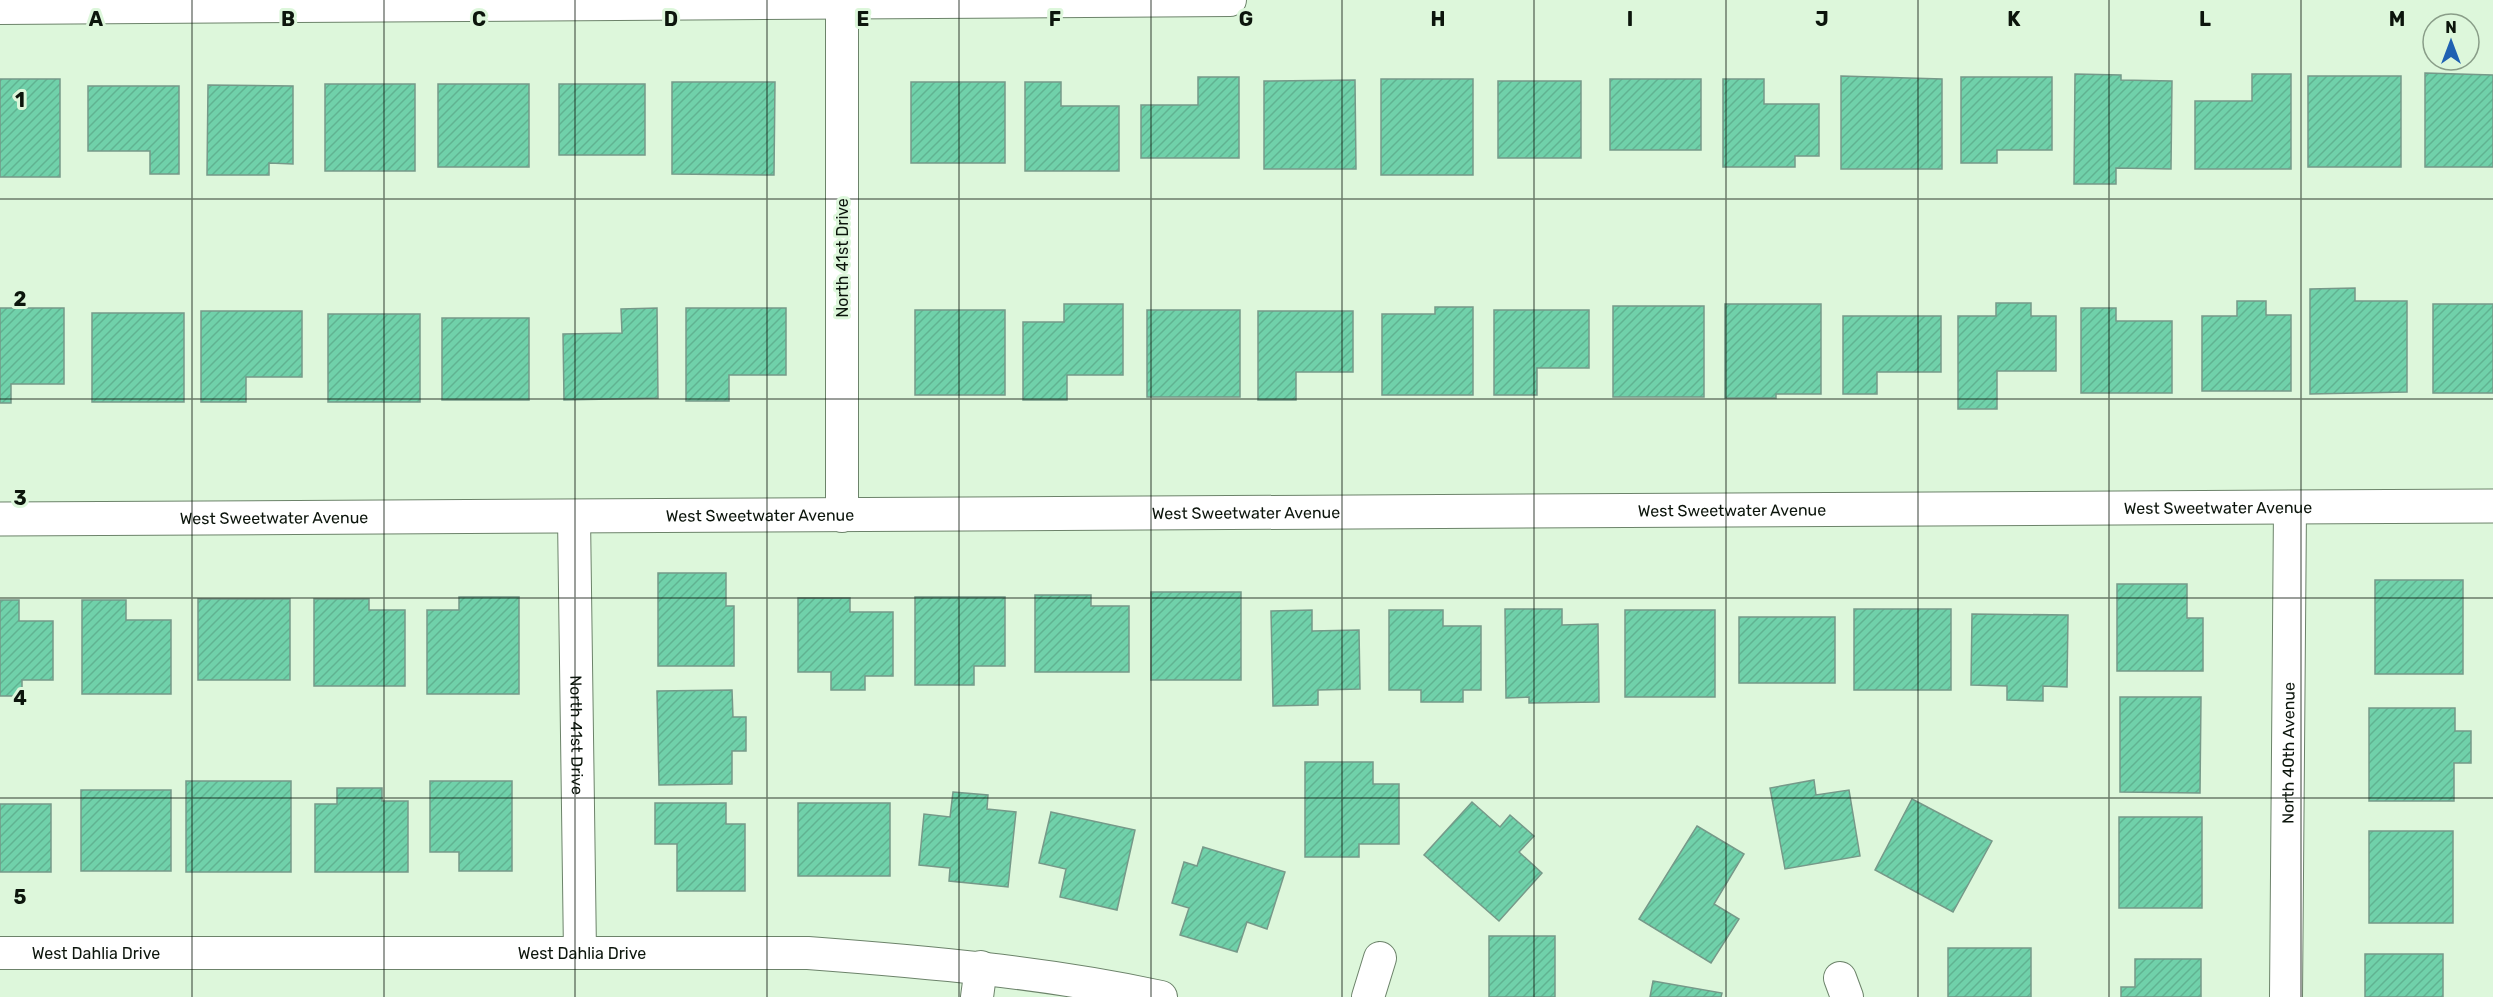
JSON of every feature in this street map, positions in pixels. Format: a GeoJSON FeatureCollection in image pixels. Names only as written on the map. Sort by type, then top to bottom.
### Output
{"type":"FeatureCollection","features":[{"type":"Feature","properties":{"kind":"street"},"geometry":{"type":"LineString","coordinates":[[0,8],[1230,0]]}},
{"type":"Feature","properties":{"kind":"street","name":"North 41st Drive"},"geometry":{"type":"LineString","coordinates":[[842,1],[842,516]]}},
{"type":"Feature","properties":{"kind":"street","name":"West Sweetwater Avenue"},"geometry":{"type":"LineString","coordinates":[[0,519],[2493,506]]}},
{"type":"Feature","properties":{"kind":"street","name":"North 40th Avenue"},"geometry":{"type":"LineString","coordinates":[[2286,997],[2290,507]]}},
{"type":"Feature","properties":{"kind":"street","name":"North 41st Drive"},"geometry":{"type":"LineString","coordinates":[[574,517],[580,953]]}},
{"type":"Feature","properties":{"kind":"street","name":"West Dahlia Drive"},"geometry":{"type":"LineString","coordinates":[[0,953],[808,953],[979,982],[1045,975],[1161,997]]}},
{"type":"Feature","properties":{"kind":"street"},"geometry":{"type":"LineString","coordinates":[[1368,997],[1380,958]]}},
{"type":"Feature","properties":{"kind":"building"},"geometry":{"type":"Polygon","coordinates":[[[2425,73],[2493,75],[2493,167],[2425,167],[2425,73]]]}},
{"type":"Feature","properties":{"kind":"building"},"geometry":{"type":"Polygon","coordinates":[[[2075,74],[2121,75],[2121,80],[2172,81],[2171,169],[2116,168],[2116,184],[2074,184],[2075,74]]]}},
{"type":"Feature","properties":{"kind":"building"},"geometry":{"type":"Polygon","coordinates":[[[2252,74],[2291,74],[2291,169],[2195,169],[2195,101],[2252,101],[2252,74]]]}},
{"type":"Feature","properties":{"kind":"building"},"geometry":{"type":"Polygon","coordinates":[[[1841,76],[1942,79],[1942,169],[1841,169],[1841,76]]]}},
{"type":"Feature","properties":{"kind":"building"},"geometry":{"type":"Polygon","coordinates":[[[2308,76],[2401,76],[2401,167],[2308,167],[2308,76]]]}},
{"type":"Feature","properties":{"kind":"building"},"geometry":{"type":"Polygon","coordinates":[[[1198,77],[1239,77],[1239,158],[1141,158],[1141,105],[1198,105],[1198,77]]]}},
{"type":"Feature","properties":{"kind":"building"},"geometry":{"type":"Polygon","coordinates":[[[1961,77],[2052,77],[2052,150],[1997,150],[1997,163],[1961,163],[1961,77]]]}},
{"type":"Feature","properties":{"kind":"building"},"geometry":{"type":"Polygon","coordinates":[[[0,79],[60,79],[60,177],[0,177],[0,79]]]}},
{"type":"Feature","properties":{"kind":"building"},"geometry":{"type":"Polygon","coordinates":[[[1381,79],[1473,79],[1473,175],[1381,175],[1381,79]]]}},
{"type":"Feature","properties":{"kind":"building"},"geometry":{"type":"Polygon","coordinates":[[[1610,79],[1701,79],[1701,150],[1610,150],[1610,79]]]}},
{"type":"Feature","properties":{"kind":"building"},"geometry":{"type":"Polygon","coordinates":[[[1723,79],[1764,79],[1764,104],[1819,104],[1819,156],[1795,156],[1795,167],[1723,167],[1723,79]]]}},
{"type":"Feature","properties":{"kind":"building"},"geometry":{"type":"Polygon","coordinates":[[[1355,80],[1356,169],[1264,169],[1264,81],[1355,80]]]}},
{"type":"Feature","properties":{"kind":"building"},"geometry":{"type":"Polygon","coordinates":[[[1498,81],[1581,81],[1581,158],[1498,158],[1498,81]]]}},
{"type":"Feature","properties":{"kind":"building"},"geometry":{"type":"Polygon","coordinates":[[[672,82],[775,82],[774,175],[672,174],[672,82]]]}},
{"type":"Feature","properties":{"kind":"building"},"geometry":{"type":"Polygon","coordinates":[[[911,82],[1005,82],[1005,163],[911,163],[911,82]]]}},
{"type":"Feature","properties":{"kind":"building"},"geometry":{"type":"Polygon","coordinates":[[[1025,82],[1061,82],[1061,106],[1119,106],[1119,171],[1025,171],[1025,82]]]}},
{"type":"Feature","properties":{"kind":"building"},"geometry":{"type":"Polygon","coordinates":[[[325,84],[415,84],[415,171],[325,171],[325,84]]]}},
{"type":"Feature","properties":{"kind":"building"},"geometry":{"type":"Polygon","coordinates":[[[438,84],[529,84],[529,167],[438,167],[438,84]]]}},
{"type":"Feature","properties":{"kind":"building"},"geometry":{"type":"Polygon","coordinates":[[[559,84],[645,84],[645,155],[559,155],[559,84]]]}},
{"type":"Feature","properties":{"kind":"building"},"geometry":{"type":"Polygon","coordinates":[[[208,85],[293,86],[293,164],[269,163],[269,175],[207,175],[208,85]]]}},
{"type":"Feature","properties":{"kind":"building"},"geometry":{"type":"Polygon","coordinates":[[[88,86],[179,86],[179,174],[150,174],[150,151],[88,151],[88,86]]]}},
{"type":"Feature","properties":{"kind":"building"},"geometry":{"type":"Polygon","coordinates":[[[2355,288],[2355,301],[2407,301],[2407,392],[2310,394],[2310,289],[2355,288]]]}},
{"type":"Feature","properties":{"kind":"building"},"geometry":{"type":"Polygon","coordinates":[[[2237,301],[2266,301],[2266,315],[2291,315],[2291,391],[2202,391],[2202,316],[2237,316],[2237,301]]]}},
{"type":"Feature","properties":{"kind":"building"},"geometry":{"type":"Polygon","coordinates":[[[1996,303],[2031,303],[2031,316],[2056,316],[2056,371],[1997,371],[1997,409],[1958,409],[1958,316],[1996,316],[1996,303]]]}},
{"type":"Feature","properties":{"kind":"building"},"geometry":{"type":"Polygon","coordinates":[[[1064,304],[1123,304],[1123,375],[1067,375],[1067,400],[1023,400],[1023,322],[1064,322],[1064,304]]]}},
{"type":"Feature","properties":{"kind":"building"},"geometry":{"type":"Polygon","coordinates":[[[1725,304],[1821,304],[1821,394],[1776,394],[1776,398],[1725,398],[1725,304]]]}},
{"type":"Feature","properties":{"kind":"building"},"geometry":{"type":"Polygon","coordinates":[[[2433,304],[2493,304],[2493,393],[2433,393],[2433,304]]]}},
{"type":"Feature","properties":{"kind":"building"},"geometry":{"type":"Polygon","coordinates":[[[1613,306],[1704,306],[1704,397],[1613,397],[1613,306]]]}},
{"type":"Feature","properties":{"kind":"building"},"geometry":{"type":"Polygon","coordinates":[[[1435,307],[1473,307],[1473,395],[1382,395],[1382,314],[1435,314],[1435,307]]]}},
{"type":"Feature","properties":{"kind":"building"},"geometry":{"type":"Polygon","coordinates":[[[0,308],[64,308],[64,384],[11,384],[11,403],[0,403],[0,308]]]}},
{"type":"Feature","properties":{"kind":"building"},"geometry":{"type":"Polygon","coordinates":[[[657,308],[658,398],[564,400],[563,334],[622,333],[621,309],[657,308]]]}},
{"type":"Feature","properties":{"kind":"building"},"geometry":{"type":"Polygon","coordinates":[[[686,308],[786,308],[786,375],[729,375],[729,401],[686,401],[686,308]]]}},
{"type":"Feature","properties":{"kind":"building"},"geometry":{"type":"Polygon","coordinates":[[[2081,308],[2116,308],[2116,321],[2172,321],[2172,393],[2081,393],[2081,308]]]}},
{"type":"Feature","properties":{"kind":"building"},"geometry":{"type":"Polygon","coordinates":[[[915,310],[1005,310],[1005,395],[915,395],[915,310]]]}},
{"type":"Feature","properties":{"kind":"building"},"geometry":{"type":"Polygon","coordinates":[[[1147,310],[1240,310],[1240,397],[1147,397],[1147,310]]]}},
{"type":"Feature","properties":{"kind":"building"},"geometry":{"type":"Polygon","coordinates":[[[1494,310],[1589,310],[1589,368],[1537,368],[1537,395],[1494,395],[1494,310]]]}},
{"type":"Feature","properties":{"kind":"building"},"geometry":{"type":"Polygon","coordinates":[[[201,311],[302,311],[302,377],[246,377],[246,402],[201,402],[201,311]]]}},
{"type":"Feature","properties":{"kind":"building"},"geometry":{"type":"Polygon","coordinates":[[[1258,311],[1353,311],[1353,372],[1296,372],[1296,400],[1258,400],[1258,311]]]}},
{"type":"Feature","properties":{"kind":"building"},"geometry":{"type":"Polygon","coordinates":[[[92,313],[184,313],[184,402],[92,402],[92,313]]]}},
{"type":"Feature","properties":{"kind":"building"},"geometry":{"type":"Polygon","coordinates":[[[328,314],[420,314],[420,402],[328,402],[328,314]]]}},
{"type":"Feature","properties":{"kind":"building"},"geometry":{"type":"Polygon","coordinates":[[[1843,316],[1941,316],[1941,372],[1877,372],[1877,394],[1843,394],[1843,316]]]}},
{"type":"Feature","properties":{"kind":"building"},"geometry":{"type":"Polygon","coordinates":[[[442,318],[529,318],[529,400],[442,400],[442,318]]]}},
{"type":"Feature","properties":{"kind":"building"},"geometry":{"type":"Polygon","coordinates":[[[658,573],[726,573],[726,606],[734,606],[734,666],[658,666],[658,573]]]}},
{"type":"Feature","properties":{"kind":"building"},"geometry":{"type":"Polygon","coordinates":[[[2375,580],[2463,580],[2463,674],[2375,674],[2375,580]]]}},
{"type":"Feature","properties":{"kind":"building"},"geometry":{"type":"Polygon","coordinates":[[[2117,584],[2187,584],[2187,618],[2203,618],[2203,671],[2117,671],[2117,584]]]}},
{"type":"Feature","properties":{"kind":"building"},"geometry":{"type":"Polygon","coordinates":[[[1151,592],[1241,592],[1241,680],[1151,680],[1151,592]]]}},
{"type":"Feature","properties":{"kind":"building"},"geometry":{"type":"Polygon","coordinates":[[[1035,595],[1091,595],[1091,606],[1129,606],[1129,672],[1035,672],[1035,595]]]}},
{"type":"Feature","properties":{"kind":"building"},"geometry":{"type":"Polygon","coordinates":[[[459,597],[519,597],[519,694],[427,694],[427,610],[459,610],[459,597]]]}},
{"type":"Feature","properties":{"kind":"building"},"geometry":{"type":"Polygon","coordinates":[[[915,597],[1005,597],[1005,666],[974,666],[974,685],[915,685],[915,597]]]}},
{"type":"Feature","properties":{"kind":"building"},"geometry":{"type":"Polygon","coordinates":[[[798,598],[850,598],[850,612],[893,612],[893,676],[865,676],[865,690],[831,690],[831,672],[798,672],[798,598]]]}},
{"type":"Feature","properties":{"kind":"building"},"geometry":{"type":"Polygon","coordinates":[[[198,599],[290,599],[290,680],[198,680],[198,599]]]}},
{"type":"Feature","properties":{"kind":"building"},"geometry":{"type":"Polygon","coordinates":[[[314,599],[369,599],[369,610],[405,610],[405,686],[314,686],[314,599]]]}},
{"type":"Feature","properties":{"kind":"building"},"geometry":{"type":"Polygon","coordinates":[[[0,600],[19,600],[19,621],[53,621],[53,680],[22,680],[22,696],[0,696],[0,600]]]}},
{"type":"Feature","properties":{"kind":"building"},"geometry":{"type":"Polygon","coordinates":[[[82,600],[126,600],[126,620],[171,620],[171,694],[82,694],[82,600]]]}},
{"type":"Feature","properties":{"kind":"building"},"geometry":{"type":"Polygon","coordinates":[[[1505,609],[1562,609],[1562,625],[1598,624],[1599,702],[1529,703],[1529,697],[1506,698],[1505,609]]]}},
{"type":"Feature","properties":{"kind":"building"},"geometry":{"type":"Polygon","coordinates":[[[1854,609],[1951,609],[1951,690],[1854,690],[1854,609]]]}},
{"type":"Feature","properties":{"kind":"building"},"geometry":{"type":"Polygon","coordinates":[[[1312,610],[1312,631],[1359,630],[1360,689],[1318,690],[1318,705],[1273,706],[1271,611],[1312,610]]]}},
{"type":"Feature","properties":{"kind":"building"},"geometry":{"type":"Polygon","coordinates":[[[1389,610],[1443,610],[1443,626],[1481,626],[1481,690],[1463,690],[1463,702],[1421,702],[1421,690],[1389,690],[1389,610]]]}},
{"type":"Feature","properties":{"kind":"building"},"geometry":{"type":"Polygon","coordinates":[[[1625,610],[1715,610],[1715,697],[1625,697],[1625,610]]]}},
{"type":"Feature","properties":{"kind":"building"},"geometry":{"type":"Polygon","coordinates":[[[1972,614],[2068,615],[2067,687],[2043,686],[2043,701],[2007,700],[2007,686],[1971,685],[1972,614]]]}},
{"type":"Feature","properties":{"kind":"building"},"geometry":{"type":"Polygon","coordinates":[[[1739,617],[1835,617],[1835,683],[1739,683],[1739,617]]]}},
{"type":"Feature","properties":{"kind":"building"},"geometry":{"type":"Polygon","coordinates":[[[732,690],[733,717],[746,717],[746,751],[732,751],[732,784],[659,785],[657,691],[732,690]]]}},
{"type":"Feature","properties":{"kind":"building"},"geometry":{"type":"Polygon","coordinates":[[[2120,697],[2201,697],[2200,793],[2120,792],[2120,697]]]}},
{"type":"Feature","properties":{"kind":"building"},"geometry":{"type":"Polygon","coordinates":[[[2369,708],[2455,708],[2455,731],[2471,731],[2471,763],[2454,763],[2454,801],[2369,801],[2369,708]]]}},
{"type":"Feature","properties":{"kind":"building"},"geometry":{"type":"Polygon","coordinates":[[[1305,762],[1373,762],[1373,784],[1399,784],[1399,844],[1359,844],[1359,857],[1305,857],[1305,762]]]}},
{"type":"Feature","properties":{"kind":"building"},"geometry":{"type":"Polygon","coordinates":[[[1814,780],[1816,795],[1849,790],[1860,856],[1785,869],[1770,788],[1814,780]]]}},
{"type":"Feature","properties":{"kind":"building"},"geometry":{"type":"Polygon","coordinates":[[[186,781],[291,781],[291,872],[186,872],[186,781]]]}},
{"type":"Feature","properties":{"kind":"building"},"geometry":{"type":"Polygon","coordinates":[[[430,781],[512,781],[512,871],[459,871],[459,852],[430,852],[430,781]]]}},
{"type":"Feature","properties":{"kind":"building"},"geometry":{"type":"Polygon","coordinates":[[[337,788],[382,788],[382,801],[408,801],[408,872],[315,872],[315,804],[337,804],[337,788]]]}},
{"type":"Feature","properties":{"kind":"building"},"geometry":{"type":"Polygon","coordinates":[[[81,790],[171,790],[171,871],[81,871],[81,790]]]}},
{"type":"Feature","properties":{"kind":"building"},"geometry":{"type":"Polygon","coordinates":[[[953,792],[988,795],[987,809],[1016,812],[1008,887],[949,881],[950,868],[919,865],[924,814],[950,817],[953,792]]]}},
{"type":"Feature","properties":{"kind":"building"},"geometry":{"type":"Polygon","coordinates":[[[1912,799],[1992,841],[1953,912],[1875,870],[1912,799]]]}},
{"type":"Feature","properties":{"kind":"building"},"geometry":{"type":"Polygon","coordinates":[[[1472,802],[1500,827],[1510,815],[1534,836],[1519,852],[1542,873],[1499,921],[1424,855],[1472,802]]]}},
{"type":"Feature","properties":{"kind":"building"},"geometry":{"type":"Polygon","coordinates":[[[655,803],[726,803],[726,824],[745,824],[745,891],[677,891],[677,844],[655,844],[655,803]]]}},
{"type":"Feature","properties":{"kind":"building"},"geometry":{"type":"Polygon","coordinates":[[[798,803],[890,803],[890,876],[798,876],[798,803]]]}},
{"type":"Feature","properties":{"kind":"building"},"geometry":{"type":"Polygon","coordinates":[[[0,804],[51,804],[51,872],[0,872],[0,804]]]}},
{"type":"Feature","properties":{"kind":"building"},"geometry":{"type":"Polygon","coordinates":[[[1051,812],[1135,830],[1117,910],[1060,897],[1066,869],[1039,863],[1051,812]]]}},
{"type":"Feature","properties":{"kind":"building"},"geometry":{"type":"Polygon","coordinates":[[[2119,817],[2202,817],[2202,908],[2119,908],[2119,817]]]}},
{"type":"Feature","properties":{"kind":"building"},"geometry":{"type":"Polygon","coordinates":[[[1697,826],[1744,854],[1714,904],[1739,919],[1711,963],[1639,919],[1697,826]]]}},
{"type":"Feature","properties":{"kind":"building"},"geometry":{"type":"Polygon","coordinates":[[[2369,831],[2453,831],[2453,923],[2369,923],[2369,831]]]}},
{"type":"Feature","properties":{"kind":"building"},"geometry":{"type":"Polygon","coordinates":[[[1203,847],[1285,872],[1267,929],[1247,922],[1237,952],[1180,935],[1189,908],[1172,903],[1184,862],[1197,866],[1203,847]]]}},
{"type":"Feature","properties":{"kind":"building"},"geometry":{"type":"Polygon","coordinates":[[[1489,936],[1555,936],[1555,997],[1489,997],[1489,936]]]}},
{"type":"Feature","properties":{"kind":"building"},"geometry":{"type":"Polygon","coordinates":[[[1948,948],[2031,948],[2031,997],[1948,997],[1948,948]]]}},
{"type":"Feature","properties":{"kind":"building"},"geometry":{"type":"Polygon","coordinates":[[[2365,954],[2443,954],[2443,997],[2365,997],[2365,954]]]}},
{"type":"Feature","properties":{"kind":"building"},"geometry":{"type":"Polygon","coordinates":[[[2135,959],[2201,959],[2201,997],[2121,997],[2121,987],[2135,987],[2135,959]]]}},
{"type":"Feature","properties":{"kind":"building"},"geometry":{"type":"Polygon","coordinates":[[[1653,981],[1722,993],[1721,997],[1650,997],[1653,981]]]}}]}
